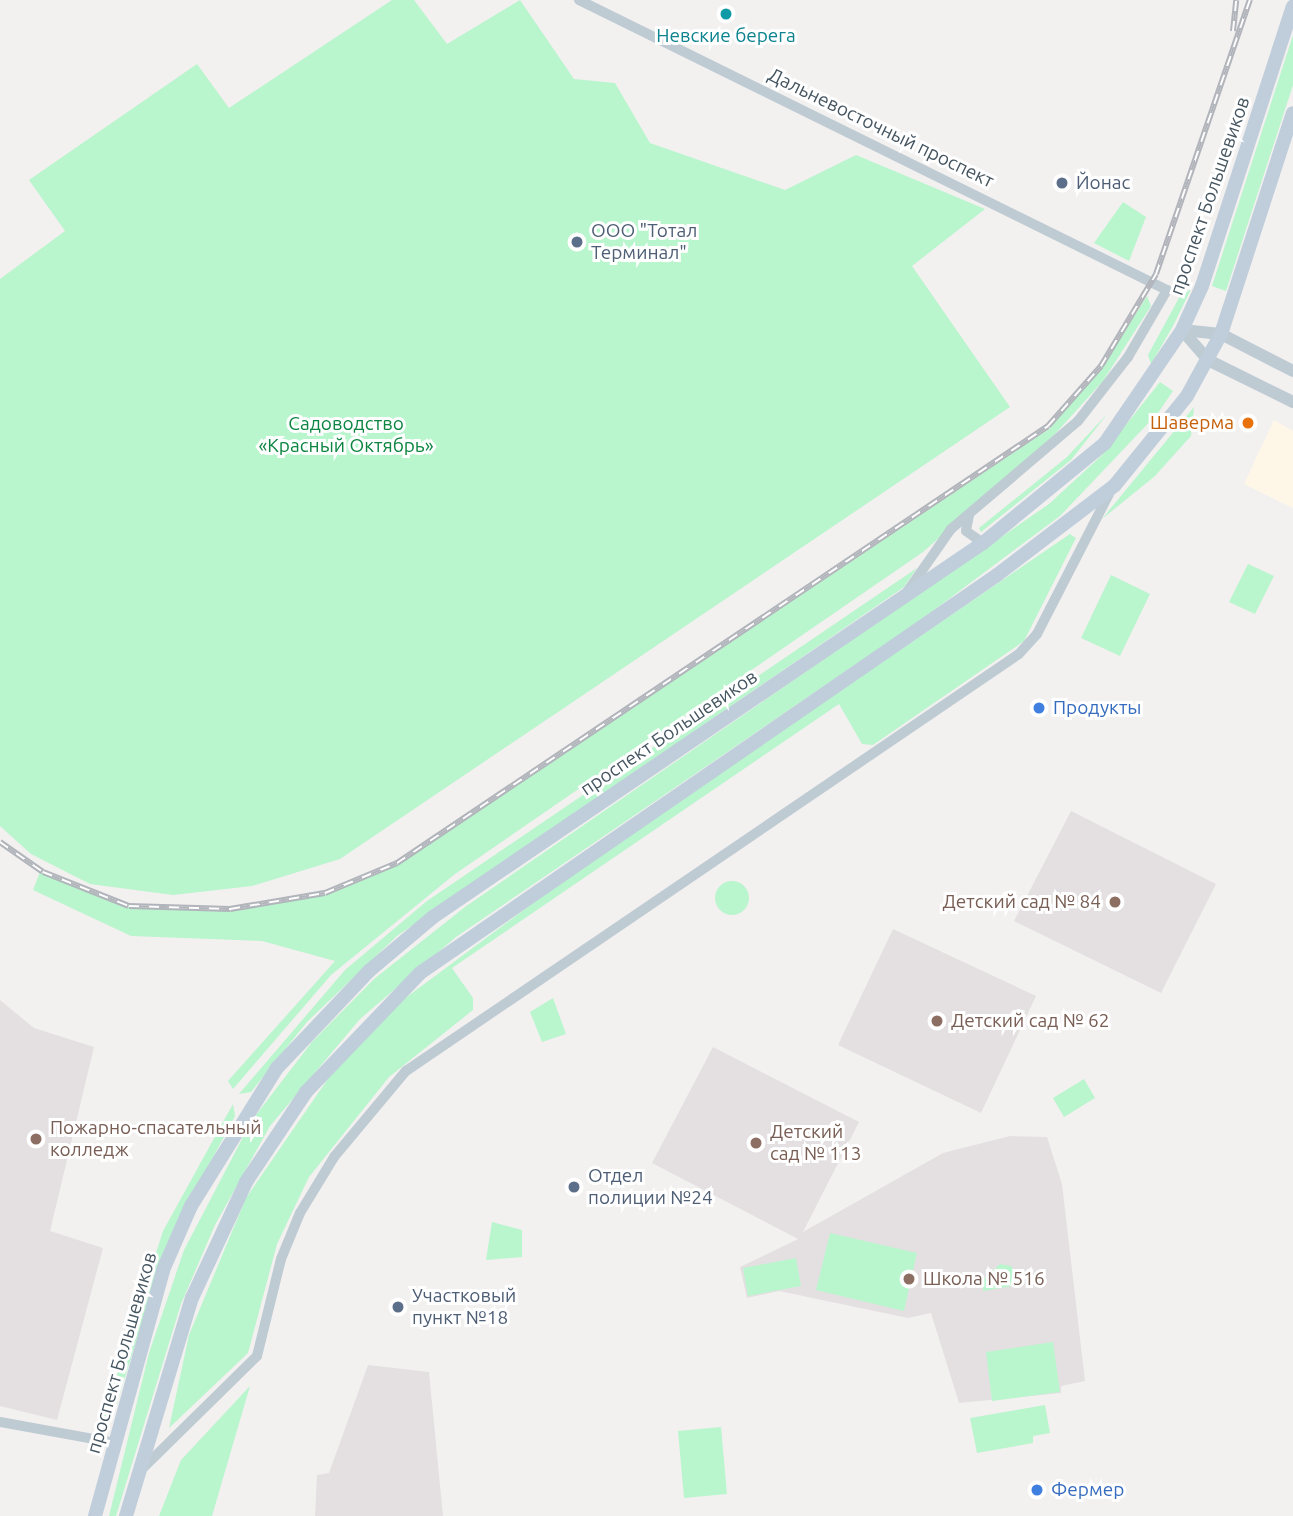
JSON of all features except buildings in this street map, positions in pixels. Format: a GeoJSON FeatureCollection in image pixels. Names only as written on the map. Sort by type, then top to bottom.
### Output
{"type":"FeatureCollection","features":[{"type":"Feature","properties":{"kind":"main road","name":"проспект Большевиков"},"geometry":{"type":"LineString","coordinates":[[95,1516],[160,1282],[191,1206],[248,1105],[313,1025],[433,917],[983,543],[1105,443],[1182,330],[1219,240],[1293,6]]}},
{"type":"Feature","properties":{"kind":"main road"},"geometry":{"type":"LineString","coordinates":[[126,1516],[215,1244],[278,1129],[353,1036],[420,973],[997,575],[1115,485],[1143,455],[1209,360],[1221,334],[1293,113]]}},
{"type":"Feature","properties":{"kind":"street","name":"Дальневосточный проспект"},"geometry":{"type":"LineString","coordinates":[[579,0],[1167,290],[1128,357],[1078,421],[971,512]]}},
{"type":"Feature","properties":{"kind":"street"},"geometry":{"type":"LineString","coordinates":[[1182,330],[1221,334],[1293,371]]}},
{"type":"Feature","properties":{"kind":"street"},"geometry":{"type":"LineString","coordinates":[[1182,330],[1209,360],[1293,402]]}},
{"type":"Feature","properties":{"kind":"street"},"geometry":{"type":"LineString","coordinates":[[138,1473],[257,1356],[281,1259],[300,1213],[334,1157],[406,1071],[1019,654],[1037,634],[1115,485]]}},
{"type":"Feature","properties":{"kind":"street"},"geometry":{"type":"LineString","coordinates":[[971,512],[966,531],[983,543]]}},
{"type":"Feature","properties":{"kind":"street"},"geometry":{"type":"LineString","coordinates":[[902,599],[971,512]]}},
{"type":"Feature","properties":{"kind":"street"},"geometry":{"type":"LineString","coordinates":[[0,1422],[115,1443]]}},
{"type":"Feature","properties":{"kind":"shaded area"},"geometry":{"type":"Polygon","coordinates":[[[1274,420],[1293,431],[1293,508],[1244,484],[1274,420]]]}},
{"type":"Feature","properties":{"kind":"shaded area","name":"Детский сад № 84"},"geometry":{"type":"Polygon","coordinates":[[[1071,811],[1216,884],[1161,993],[1014,921],[1071,811]]]}},
{"type":"Feature","properties":{"kind":"shaded area","name":"Детский сад № 62"},"geometry":{"type":"Polygon","coordinates":[[[893,929],[1036,996],[981,1113],[838,1045],[893,929]]]}},
{"type":"Feature","properties":{"kind":"shaded area","name":"Пожарно-спасательный колледж"},"geometry":{"type":"Polygon","coordinates":[[[0,1000],[34,1028],[94,1047],[50,1231],[103,1248],[57,1420],[0,1406],[0,1000]]]}},
{"type":"Feature","properties":{"kind":"shaded area","name":"Школа № 516"},"geometry":{"type":"Polygon","coordinates":[[[713,1047],[859,1122],[803,1232],[943,1153],[1010,1136],[1047,1137],[1062,1184],[1085,1381],[1061,1386],[1061,1393],[959,1403],[931,1313],[908,1318],[779,1291],[747,1298],[740,1267],[798,1239],[652,1163],[713,1047]]]}},
{"type":"Feature","properties":{"kind":"shaded area"},"geometry":{"type":"Polygon","coordinates":[[[368,1365],[429,1372],[443,1516],[315,1516],[317,1475],[329,1473],[368,1365]]]}},
{"type":"Feature","properties":{"kind":"green space","name":"Садоводство «Красный Октябрь»"},"geometry":{"type":"Polygon","coordinates":[[[392,0],[414,0],[447,44],[520,0],[574,79],[615,83],[650,143],[785,190],[856,155],[985,209],[912,266],[1010,407],[340,859],[252,886],[173,895],[90,884],[31,854],[0,826],[0,279],[65,231],[29,180],[197,64],[229,108],[392,0]]]}},
{"type":"Feature","properties":{"kind":"green space"},"geometry":{"type":"Polygon","coordinates":[[[1293,35],[1293,85],[1226,291],[1212,286],[1293,35]]]}},
{"type":"Feature","properties":{"kind":"green space"},"geometry":{"type":"Polygon","coordinates":[[[1123,202],[1146,217],[1129,261],[1094,243],[1123,202]]]}},
{"type":"Feature","properties":{"kind":"green space"},"geometry":{"type":"Polygon","coordinates":[[[1191,289],[1151,364],[1148,355],[1180,296],[1191,289]]]}},
{"type":"Feature","properties":{"kind":"green space"},"geometry":{"type":"Polygon","coordinates":[[[1147,296],[1151,306],[1103,381],[1045,445],[923,552],[455,874],[331,975],[233,1089],[228,1081],[335,961],[262,941],[131,936],[33,890],[40,872],[129,907],[230,911],[325,895],[399,864],[1049,429],[1100,370],[1147,296]]]}},
{"type":"Feature","properties":{"kind":"green space"},"geometry":{"type":"Polygon","coordinates":[[[1160,382],[1173,391],[1158,413],[1060,516],[918,622],[456,937],[360,1019],[270,1126],[215,1225],[181,1304],[116,1516],[109,1516],[149,1353],[184,1250],[252,1120],[312,1042],[374,979],[465,907],[1049,504],[1101,456],[1160,382]]]}},
{"type":"Feature","properties":{"kind":"green space"},"geometry":{"type":"Polygon","coordinates":[[[1194,407],[1191,436],[1155,476],[1102,519],[1194,407]]]}},
{"type":"Feature","properties":{"kind":"green space"},"geometry":{"type":"Polygon","coordinates":[[[1108,413],[1071,460],[981,532],[979,528],[1067,457],[1108,413]]]}},
{"type":"Feature","properties":{"kind":"green space"},"geometry":{"type":"Polygon","coordinates":[[[1070,534],[1076,538],[1024,641],[873,745],[862,744],[839,704],[452,968],[473,998],[473,1010],[389,1077],[309,1177],[277,1244],[248,1353],[169,1428],[189,1335],[246,1198],[332,1073],[392,1008],[576,871],[1070,534]]]}},
{"type":"Feature","properties":{"kind":"green space"},"geometry":{"type":"Polygon","coordinates":[[[1248,564],[1274,576],[1255,614],[1229,602],[1248,564]]]}},
{"type":"Feature","properties":{"kind":"green space"},"geometry":{"type":"Polygon","coordinates":[[[917,568],[904,587],[397,936],[307,1022],[251,1092],[239,1094],[345,970],[427,901],[917,568]]]}},
{"type":"Feature","properties":{"kind":"green space"},"geometry":{"type":"Polygon","coordinates":[[[1111,575],[1150,594],[1120,656],[1081,638],[1111,575]]]}},
{"type":"Feature","properties":{"kind":"green space"},"geometry":{"type":"Polygon","coordinates":[[[732,881],[744,886],[749,898],[744,910],[732,915],[720,910],[715,898],[720,886],[732,881]]]}},
{"type":"Feature","properties":{"kind":"green space"},"geometry":{"type":"Polygon","coordinates":[[[553,998],[566,1034],[542,1042],[530,1012],[553,998]]]}},
{"type":"Feature","properties":{"kind":"green space"},"geometry":{"type":"Polygon","coordinates":[[[1084,1079],[1095,1098],[1064,1117],[1053,1098],[1084,1079]]]}},
{"type":"Feature","properties":{"kind":"green space"},"geometry":{"type":"Polygon","coordinates":[[[233,1104],[235,1116],[166,1246],[113,1416],[100,1428],[163,1231],[233,1104]]]}},
{"type":"Feature","properties":{"kind":"green space"},"geometry":{"type":"Polygon","coordinates":[[[492,1222],[522,1230],[522,1257],[486,1260],[492,1222]]]}},
{"type":"Feature","properties":{"kind":"green space"},"geometry":{"type":"Polygon","coordinates":[[[830,1233],[917,1253],[904,1311],[816,1290],[830,1233]]]}},
{"type":"Feature","properties":{"kind":"green space"},"geometry":{"type":"Polygon","coordinates":[[[796,1258],[801,1286],[748,1296],[743,1268],[796,1258]]]}},
{"type":"Feature","properties":{"kind":"green space"},"geometry":{"type":"Polygon","coordinates":[[[1000,1264],[1011,1266],[1024,1284],[983,1291],[984,1279],[1000,1264]]]}},
{"type":"Feature","properties":{"kind":"green space"},"geometry":{"type":"Polygon","coordinates":[[[1053,1342],[1060,1392],[992,1401],[986,1352],[1053,1342]]]}},
{"type":"Feature","properties":{"kind":"green space"},"geometry":{"type":"Polygon","coordinates":[[[250,1386],[212,1516],[159,1516],[181,1460],[250,1386]]]}},
{"type":"Feature","properties":{"kind":"green space"},"geometry":{"type":"Polygon","coordinates":[[[1045,1405],[1050,1433],[1033,1436],[1033,1443],[977,1453],[970,1418],[1045,1405]]]}},
{"type":"Feature","properties":{"kind":"green space"},"geometry":{"type":"Polygon","coordinates":[[[721,1427],[727,1494],[684,1498],[678,1431],[721,1427]]]}},
{"type":"Feature","properties":{"kind":"railway"},"geometry":{"type":"LineString","coordinates":[[1233,31],[1236,0]]}},
{"type":"Feature","properties":{"kind":"railway"},"geometry":{"type":"LineString","coordinates":[[0,842],[43,872],[129,906],[230,909],[325,893],[397,863],[1048,426],[1101,366],[1156,274],[1250,0]]}},
{"type":"Feature","properties":{"kind":"place","name":"Невские берега"},"geometry":{"type":"Point","coordinates":[726,14]}},
{"type":"Feature","properties":{"kind":"place","name":"Йонас"},"geometry":{"type":"Point","coordinates":[1062,183]}},
{"type":"Feature","properties":{"kind":"place","name":"ООО \"Тотал Терминал\""},"geometry":{"type":"Point","coordinates":[577,242]}},
{"type":"Feature","properties":{"kind":"place","name":"Шаверма"},"geometry":{"type":"Point","coordinates":[1248,423]}},
{"type":"Feature","properties":{"kind":"place","name":"Продукты"},"geometry":{"type":"Point","coordinates":[1039,708]}},
{"type":"Feature","properties":{"kind":"place","name":"Детский сад № 84"},"geometry":{"type":"Point","coordinates":[1115,902]}},
{"type":"Feature","properties":{"kind":"place","name":"Детский сад № 62"},"geometry":{"type":"Point","coordinates":[937,1021]}},
{"type":"Feature","properties":{"kind":"place","name":"Пожарно-спасательный колледж"},"geometry":{"type":"Point","coordinates":[36,1139]}},
{"type":"Feature","properties":{"kind":"place","name":"Детский сад № 113"},"geometry":{"type":"Point","coordinates":[756,1143]}},
{"type":"Feature","properties":{"kind":"place","name":"Отдел полиции №24"},"geometry":{"type":"Point","coordinates":[574,1187]}},
{"type":"Feature","properties":{"kind":"place","name":"Школа № 516"},"geometry":{"type":"Point","coordinates":[909,1279]}},
{"type":"Feature","properties":{"kind":"place","name":"Участковый пункт №18"},"geometry":{"type":"Point","coordinates":[398,1307]}},
{"type":"Feature","properties":{"kind":"place","name":"Фермер"},"geometry":{"type":"Point","coordinates":[1037,1490]}}]}
